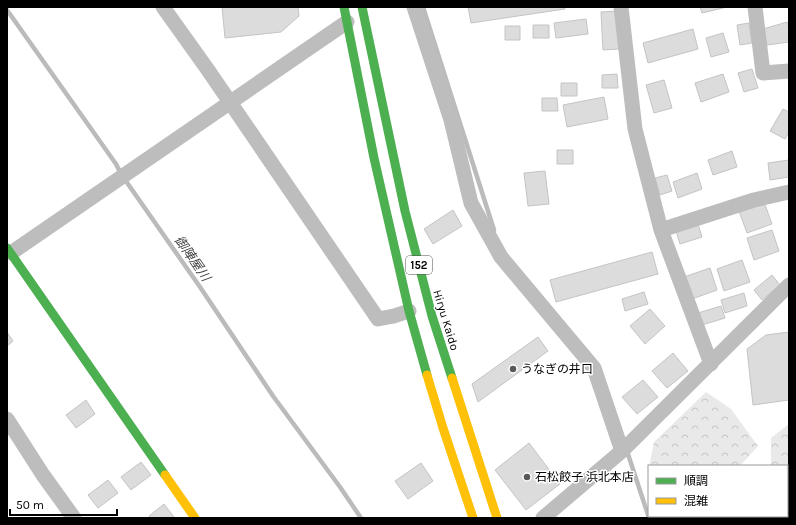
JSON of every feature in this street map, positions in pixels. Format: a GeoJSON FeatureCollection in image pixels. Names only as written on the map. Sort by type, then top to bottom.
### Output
{"type":"FeatureCollection","features":[{"type":"Feature","properties":{"kind":"main road","name":"152"},"geometry":{"type":"LineString","coordinates":[[344,7],[374,158],[409,311],[443,428],[473,518]]}},
{"type":"Feature","properties":{"kind":"main road","name":"Hiryu Kaido"},"geometry":{"type":"LineString","coordinates":[[367,10],[405,211],[432,316],[497,518]]}},
{"type":"Feature","properties":{"kind":"main road"},"geometry":{"type":"LineString","coordinates":[[9,251],[195,518]]}},
{"type":"Feature","properties":{"kind":"street"},"geometry":{"type":"LineString","coordinates":[[163,7],[378,318],[394,316],[409,311]]}},
{"type":"Feature","properties":{"kind":"street"},"geometry":{"type":"LineString","coordinates":[[414,7],[451,120],[470,203],[501,257],[594,368],[625,448]]}},
{"type":"Feature","properties":{"kind":"street"},"geometry":{"type":"LineString","coordinates":[[621,7],[635,130],[661,230],[711,364]]}},
{"type":"Feature","properties":{"kind":"street"},"geometry":{"type":"LineString","coordinates":[[755,7],[763,73],[789,71]]}},
{"type":"Feature","properties":{"kind":"street"},"geometry":{"type":"LineString","coordinates":[[9,251],[121,178],[347,22]]}},
{"type":"Feature","properties":{"kind":"street"},"geometry":{"type":"LineString","coordinates":[[661,230],[754,200],[789,192]]}},
{"type":"Feature","properties":{"kind":"street"},"geometry":{"type":"LineString","coordinates":[[543,518],[625,448],[789,285]]}},
{"type":"Feature","properties":{"kind":"street"},"geometry":{"type":"LineString","coordinates":[[7,419],[74,518]]}},
{"type":"Feature","properties":{"kind":"green space"},"geometry":{"type":"Polygon","coordinates":[[[706,392],[731,409],[758,446],[741,465],[649,465],[654,442],[706,392]]]}},
{"type":"Feature","properties":{"kind":"green space"},"geometry":{"type":"Polygon","coordinates":[[[789,424],[789,518],[657,518],[788,517],[788,465],[771,465],[771,438],[789,424]]]}},
{"type":"Feature","properties":{"kind":"building"},"geometry":{"type":"Polygon","coordinates":[[[222,7],[298,7],[299,16],[281,32],[225,38],[222,7]]]}},
{"type":"Feature","properties":{"kind":"building"},"geometry":{"type":"Polygon","coordinates":[[[468,7],[565,7],[565,9],[471,23],[468,7]]]}},
{"type":"Feature","properties":{"kind":"building"},"geometry":{"type":"Polygon","coordinates":[[[700,7],[727,7],[702,13],[700,7]]]}},
{"type":"Feature","properties":{"kind":"building"},"geometry":{"type":"Polygon","coordinates":[[[617,11],[619,49],[603,50],[601,12],[617,11]]]}},
{"type":"Feature","properties":{"kind":"building"},"geometry":{"type":"Polygon","coordinates":[[[586,19],[588,34],[556,38],[554,23],[586,19]]]}},
{"type":"Feature","properties":{"kind":"building"},"geometry":{"type":"Polygon","coordinates":[[[787,22],[789,28],[789,42],[767,45],[763,29],[787,22]]]}},
{"type":"Feature","properties":{"kind":"building"},"geometry":{"type":"Polygon","coordinates":[[[749,23],[752,43],[740,45],[737,25],[749,23]]]}},
{"type":"Feature","properties":{"kind":"building"},"geometry":{"type":"Polygon","coordinates":[[[533,25],[549,25],[549,38],[533,38],[533,25]]]}},
{"type":"Feature","properties":{"kind":"building"},"geometry":{"type":"Polygon","coordinates":[[[505,26],[520,26],[520,40],[505,40],[505,26]]]}},
{"type":"Feature","properties":{"kind":"building"},"geometry":{"type":"Polygon","coordinates":[[[693,29],[698,49],[648,63],[643,43],[693,29]]]}},
{"type":"Feature","properties":{"kind":"building"},"geometry":{"type":"Polygon","coordinates":[[[723,33],[729,52],[711,57],[706,38],[723,33]]]}},
{"type":"Feature","properties":{"kind":"building"},"geometry":{"type":"Polygon","coordinates":[[[752,69],[758,88],[744,92],[738,73],[752,69]]]}},
{"type":"Feature","properties":{"kind":"building"},"geometry":{"type":"Polygon","coordinates":[[[617,74],[618,88],[602,88],[602,75],[617,74]]]}},
{"type":"Feature","properties":{"kind":"building"},"geometry":{"type":"Polygon","coordinates":[[[723,74],[729,92],[701,102],[695,83],[723,74]]]}},
{"type":"Feature","properties":{"kind":"building"},"geometry":{"type":"Polygon","coordinates":[[[664,80],[672,108],[654,113],[646,85],[664,80]]]}},
{"type":"Feature","properties":{"kind":"building"},"geometry":{"type":"Polygon","coordinates":[[[561,83],[577,83],[577,96],[561,96],[561,83]]]}},
{"type":"Feature","properties":{"kind":"building"},"geometry":{"type":"Polygon","coordinates":[[[604,97],[608,119],[567,127],[563,105],[604,97]]]}},
{"type":"Feature","properties":{"kind":"building"},"geometry":{"type":"Polygon","coordinates":[[[542,98],[557,98],[558,111],[542,111],[542,98]]]}},
{"type":"Feature","properties":{"kind":"building"},"geometry":{"type":"Polygon","coordinates":[[[783,109],[789,112],[789,132],[785,139],[770,131],[783,109]]]}},
{"type":"Feature","properties":{"kind":"building"},"geometry":{"type":"Polygon","coordinates":[[[557,150],[573,150],[573,164],[557,164],[557,150]]]}},
{"type":"Feature","properties":{"kind":"building"},"geometry":{"type":"Polygon","coordinates":[[[732,151],[737,167],[713,175],[708,160],[732,151]]]}},
{"type":"Feature","properties":{"kind":"building"},"geometry":{"type":"Polygon","coordinates":[[[789,160],[789,177],[770,180],[768,163],[789,160]]]}},
{"type":"Feature","properties":{"kind":"building"},"geometry":{"type":"Polygon","coordinates":[[[545,171],[549,204],[528,206],[524,173],[545,171]]]}},
{"type":"Feature","properties":{"kind":"building"},"geometry":{"type":"Polygon","coordinates":[[[697,173],[702,189],[678,198],[673,182],[697,173]]]}},
{"type":"Feature","properties":{"kind":"building"},"geometry":{"type":"Polygon","coordinates":[[[667,175],[672,191],[660,195],[655,178],[667,175]]]}},
{"type":"Feature","properties":{"kind":"building"},"geometry":{"type":"Polygon","coordinates":[[[764,202],[772,224],[747,233],[739,211],[764,202]]]}},
{"type":"Feature","properties":{"kind":"building"},"geometry":{"type":"Polygon","coordinates":[[[453,210],[462,226],[433,244],[424,229],[453,210]]]}},
{"type":"Feature","properties":{"kind":"building"},"geometry":{"type":"Polygon","coordinates":[[[698,224],[702,237],[680,244],[676,231],[698,224]]]}},
{"type":"Feature","properties":{"kind":"building"},"geometry":{"type":"Polygon","coordinates":[[[772,230],[779,251],[754,260],[747,238],[772,230]]]}},
{"type":"Feature","properties":{"kind":"building"},"geometry":{"type":"Polygon","coordinates":[[[652,252],[658,274],[556,302],[550,280],[652,252]]]}},
{"type":"Feature","properties":{"kind":"building"},"geometry":{"type":"Polygon","coordinates":[[[742,260],[750,282],[724,291],[717,269],[742,260]]]}},
{"type":"Feature","properties":{"kind":"building"},"geometry":{"type":"Polygon","coordinates":[[[710,268],[717,290],[692,299],[684,277],[710,268]]]}},
{"type":"Feature","properties":{"kind":"building"},"geometry":{"type":"Polygon","coordinates":[[[772,275],[780,285],[762,300],[754,290],[772,275]]]}},
{"type":"Feature","properties":{"kind":"building"},"geometry":{"type":"Polygon","coordinates":[[[644,292],[648,304],[625,311],[622,299],[644,292]]]}},
{"type":"Feature","properties":{"kind":"building"},"geometry":{"type":"Polygon","coordinates":[[[744,293],[747,306],[725,313],[721,300],[744,293]]]}},
{"type":"Feature","properties":{"kind":"building"},"geometry":{"type":"Polygon","coordinates":[[[721,306],[725,318],[702,325],[698,313],[721,306]]]}},
{"type":"Feature","properties":{"kind":"building"},"geometry":{"type":"Polygon","coordinates":[[[650,309],[665,326],[645,344],[630,326],[650,309]]]}},
{"type":"Feature","properties":{"kind":"building"},"geometry":{"type":"Polygon","coordinates":[[[7,332],[13,341],[7,346],[7,332]]]}},
{"type":"Feature","properties":{"kind":"building"},"geometry":{"type":"Polygon","coordinates":[[[789,332],[789,400],[753,405],[747,349],[766,335],[789,332]]]}},
{"type":"Feature","properties":{"kind":"building"},"geometry":{"type":"Polygon","coordinates":[[[538,337],[548,351],[478,402],[472,384],[538,337]]]}},
{"type":"Feature","properties":{"kind":"building"},"geometry":{"type":"Polygon","coordinates":[[[673,353],[688,371],[667,388],[652,371],[673,353]]]}},
{"type":"Feature","properties":{"kind":"building"},"geometry":{"type":"Polygon","coordinates":[[[643,380],[658,397],[637,414],[622,397],[643,380]]]}},
{"type":"Feature","properties":{"kind":"building"},"geometry":{"type":"Polygon","coordinates":[[[86,400],[95,414],[76,428],[66,415],[86,400]]]}},
{"type":"Feature","properties":{"kind":"building","name":"石松餃子 浜北本店"},"geometry":{"type":"Polygon","coordinates":[[[529,443],[560,484],[526,510],[495,470],[529,443]]]}},
{"type":"Feature","properties":{"kind":"building"},"geometry":{"type":"Polygon","coordinates":[[[141,462],[151,475],[131,490],[121,477],[141,462]]]}},
{"type":"Feature","properties":{"kind":"building"},"geometry":{"type":"Polygon","coordinates":[[[421,463],[433,481],[408,499],[395,481],[421,463]]]}},
{"type":"Feature","properties":{"kind":"building"},"geometry":{"type":"Polygon","coordinates":[[[108,480],[118,493],[98,508],[88,495],[108,480]]]}},
{"type":"Feature","properties":{"kind":"building"},"geometry":{"type":"Polygon","coordinates":[[[164,504],[174,517],[173,518],[150,518],[149,516],[164,504]]]}},
{"type":"Feature","properties":{"kind":"waterway"},"geometry":{"type":"LineString","coordinates":[[423,7],[494,230]]}},
{"type":"Feature","properties":{"kind":"waterway","name":"御陣屋川"},"geometry":{"type":"LineString","coordinates":[[7,10],[116,164],[121,174],[200,287],[273,396],[361,518]]}},
{"type":"Feature","properties":{"kind":"waterway"},"geometry":{"type":"LineString","coordinates":[[627,451],[648,515]]}},
{"type":"Feature","properties":{"kind":"traffic: fast"},"geometry":{"type":"LineString","coordinates":[[344,7],[374,158],[409,311],[427,375]]}},
{"type":"Feature","properties":{"kind":"traffic: fast"},"geometry":{"type":"LineString","coordinates":[[362,7],[405,211],[432,316],[452,378]]}},
{"type":"Feature","properties":{"kind":"traffic: fast"},"geometry":{"type":"LineString","coordinates":[[7,248],[165,475]]}},
{"type":"Feature","properties":{"kind":"traffic: slow"},"geometry":{"type":"LineString","coordinates":[[427,375],[473,518]]}},
{"type":"Feature","properties":{"kind":"traffic: slow"},"geometry":{"type":"LineString","coordinates":[[452,378],[497,518]]}},
{"type":"Feature","properties":{"kind":"traffic: slow"},"geometry":{"type":"LineString","coordinates":[[165,475],[195,518]]}},
{"type":"Feature","properties":{"kind":"place","name":"うなぎの井口"},"geometry":{"type":"Point","coordinates":[513,369]}},
{"type":"Feature","properties":{"kind":"place","name":"石松餃子 浜北本店"},"geometry":{"type":"Point","coordinates":[527,477]}}]}
